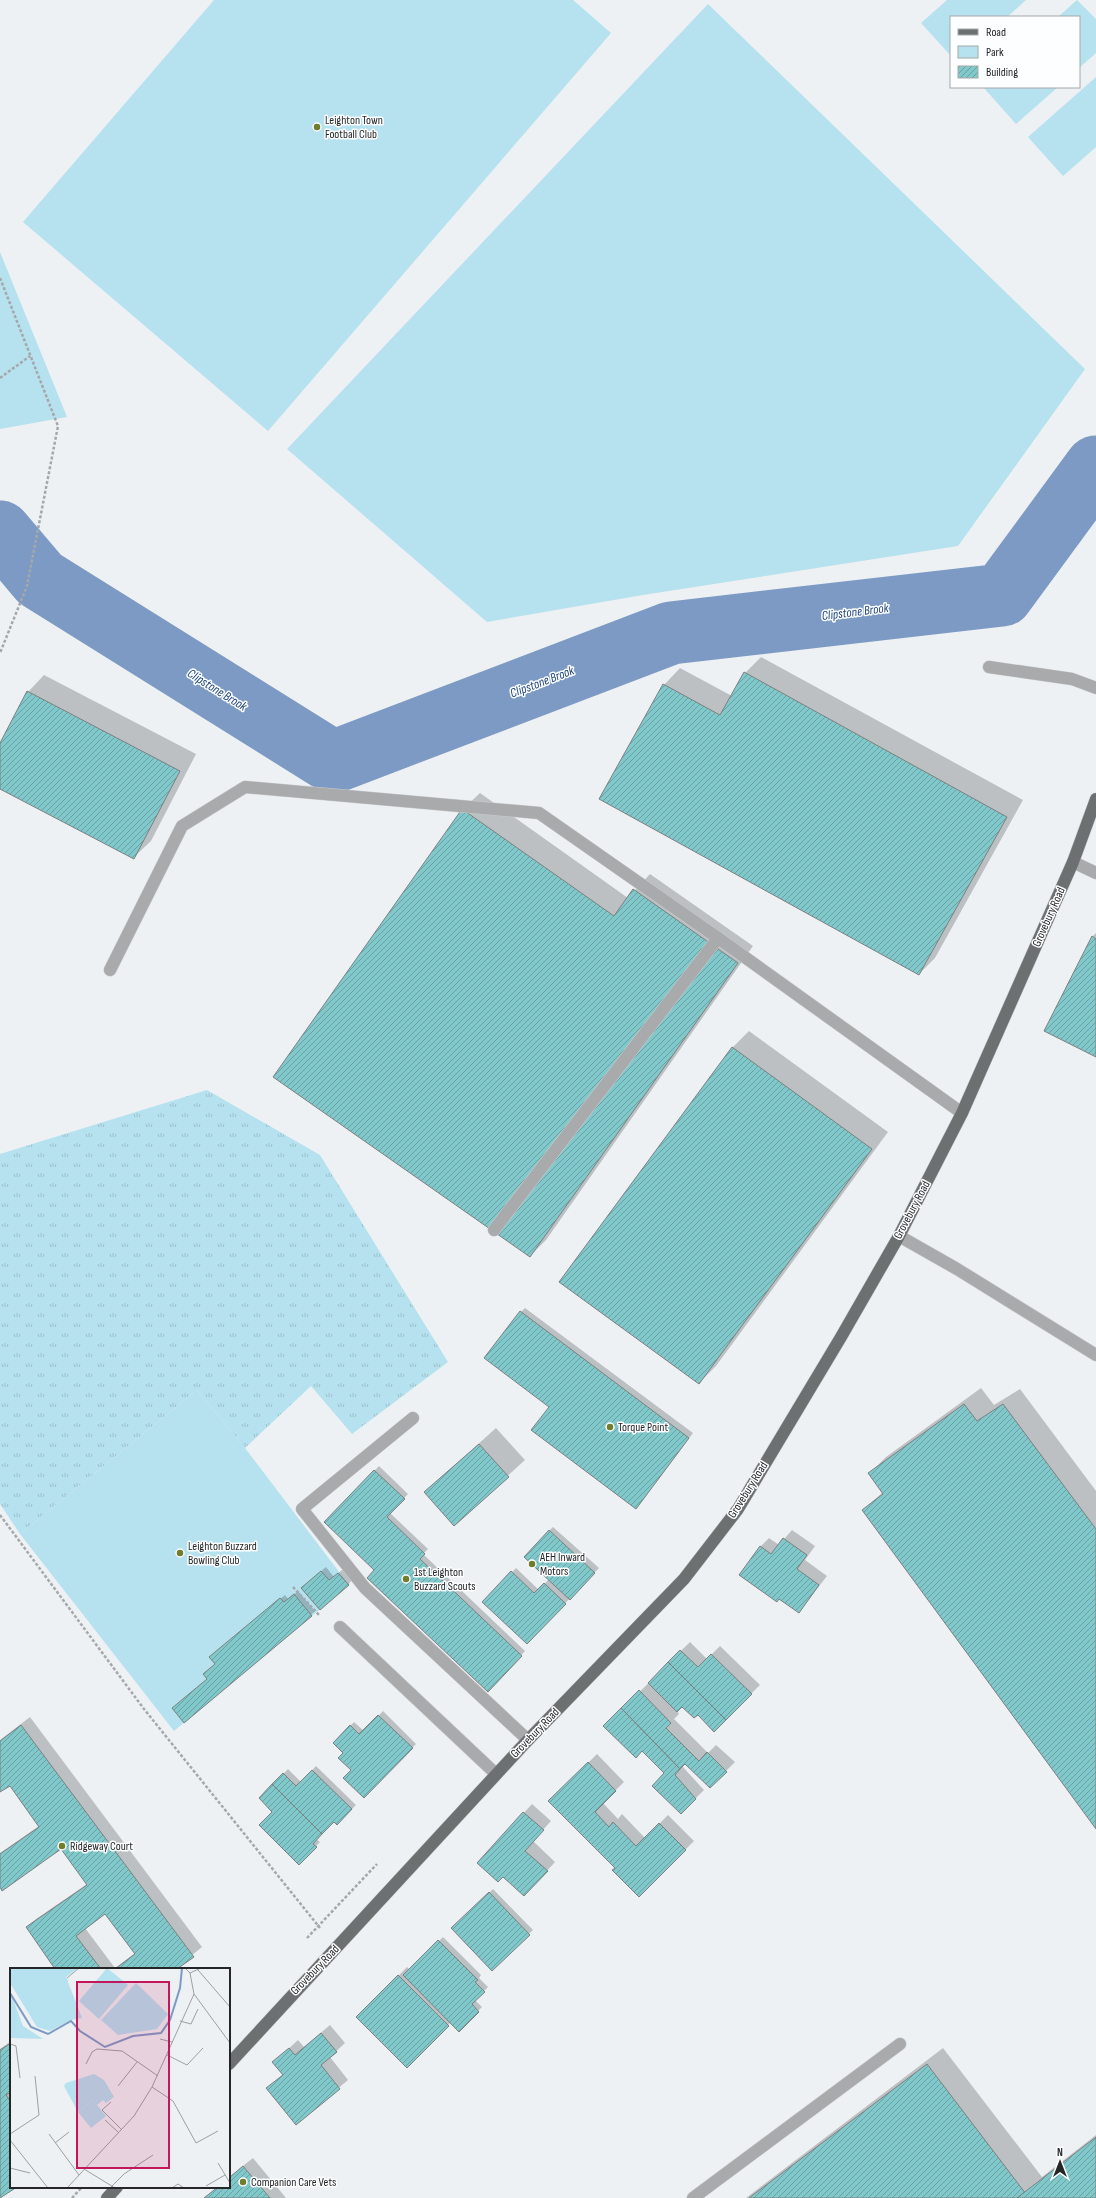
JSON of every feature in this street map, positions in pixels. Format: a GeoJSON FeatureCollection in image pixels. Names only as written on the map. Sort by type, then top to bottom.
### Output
{"type":"FeatureCollection","features":[{"type":"Feature","properties":{"kind":"main road","name":"Grovebury Road"},"geometry":{"type":"LineString","coordinates":[[230,2063],[302,1983],[337,1949],[496,1774],[684,1579],[738,1509],[841,1338],[899,1236],[962,1113],[1073,862],[1096,799]]}},
{"type":"Feature","properties":{"kind":"main road"},"geometry":{"type":"LineString","coordinates":[[107,2198],[116,2188]]}},
{"type":"Feature","properties":{"kind":"street"},"geometry":{"type":"LineString","coordinates":[[989,667],[1072,679],[1096,688]]}},
{"type":"Feature","properties":{"kind":"street"},"geometry":{"type":"LineString","coordinates":[[110,970],[182,826],[245,787],[539,813],[718,938],[962,1113]]}},
{"type":"Feature","properties":{"kind":"street"},"geometry":{"type":"LineString","coordinates":[[1073,862],[1096,873]]}},
{"type":"Feature","properties":{"kind":"street"},"geometry":{"type":"LineString","coordinates":[[494,1230],[718,938]]}},
{"type":"Feature","properties":{"kind":"street"},"geometry":{"type":"LineString","coordinates":[[899,1236],[964,1273],[1096,1355]]}},
{"type":"Feature","properties":{"kind":"street"},"geometry":{"type":"LineString","coordinates":[[413,1418],[302,1509],[365,1588],[528,1740]]}},
{"type":"Feature","properties":{"kind":"street"},"geometry":{"type":"LineString","coordinates":[[340,1627],[496,1774]]}},
{"type":"Feature","properties":{"kind":"street"},"geometry":{"type":"LineString","coordinates":[[692,2198],[900,2044]]}},
{"type":"Feature","properties":{"kind":"path"},"geometry":{"type":"LineString","coordinates":[[0,278],[58,426],[39,516],[27,586],[0,653]]}},
{"type":"Feature","properties":{"kind":"path"},"geometry":{"type":"LineString","coordinates":[[0,378],[30,355]]}},
{"type":"Feature","properties":{"kind":"path"},"geometry":{"type":"LineString","coordinates":[[0,1515],[144,1709],[337,1949]]}},
{"type":"Feature","properties":{"kind":"path"},"geometry":{"type":"LineString","coordinates":[[293,1587],[316,1613]]}},
{"type":"Feature","properties":{"kind":"path"},"geometry":{"type":"LineString","coordinates":[[72,2198],[81,2188]]}},
{"type":"Feature","properties":{"kind":"green space","name":"Leighton Town Football Club"},"geometry":{"type":"Polygon","coordinates":[[[214,0],[573,0],[611,33],[268,431],[23,222],[214,0]]]}},
{"type":"Feature","properties":{"kind":"green space"},"geometry":{"type":"Polygon","coordinates":[[[947,0],[1026,0],[1008,16],[950,16],[950,55],[921,23],[947,0]]]}},
{"type":"Feature","properties":{"kind":"green space"},"geometry":{"type":"Polygon","coordinates":[[[1077,0],[1096,19],[1096,53],[1080,67],[1080,16],[1059,16],[1077,0]]]}},
{"type":"Feature","properties":{"kind":"green space"},"geometry":{"type":"Polygon","coordinates":[[[708,4],[1085,369],[958,546],[643,595],[487,622],[287,449],[708,4]]]}},
{"type":"Feature","properties":{"kind":"green space"},"geometry":{"type":"Polygon","coordinates":[[[1096,77],[1096,147],[1063,176],[1028,137],[1096,77]]]}},
{"type":"Feature","properties":{"kind":"green space"},"geometry":{"type":"Polygon","coordinates":[[[984,88],[1057,88],[1016,124],[984,88]]]}},
{"type":"Feature","properties":{"kind":"green space"},"geometry":{"type":"Polygon","coordinates":[[[0,252],[67,417],[0,429],[0,252]]]}},
{"type":"Feature","properties":{"kind":"green space"},"geometry":{"type":"Polygon","coordinates":[[[207,1090],[320,1155],[448,1362],[352,1434],[311,1386],[245,1448],[197,1390],[20,1534],[0,1504],[0,1154],[207,1090]]]}},
{"type":"Feature","properties":{"kind":"green space","name":"Leighton Buzzard Bowling Club"},"geometry":{"type":"Polygon","coordinates":[[[197,1390],[245,1448],[349,1585],[174,1731],[20,1534],[197,1390]]]}},
{"type":"Feature","properties":{"kind":"building"},"geometry":{"type":"Polygon","coordinates":[[[744,672],[1007,817],[919,975],[599,799],[663,684],[720,715],[744,672]]]}},
{"type":"Feature","properties":{"kind":"building"},"geometry":{"type":"Polygon","coordinates":[[[27,691],[180,771],[134,859],[0,789],[0,743],[27,691]]]}},
{"type":"Feature","properties":{"kind":"building"},"geometry":{"type":"Polygon","coordinates":[[[462,809],[614,916],[633,889],[738,963],[530,1257],[273,1077],[462,809]]]}},
{"type":"Feature","properties":{"kind":"building"},"geometry":{"type":"Polygon","coordinates":[[[1092,936],[1096,939],[1096,1057],[1044,1031],[1092,936]]]}},
{"type":"Feature","properties":{"kind":"building"},"geometry":{"type":"Polygon","coordinates":[[[732,1047],[872,1149],[699,1384],[559,1282],[732,1047]]]}},
{"type":"Feature","properties":{"kind":"building"},"geometry":{"type":"Polygon","coordinates":[[[520,1311],[689,1438],[636,1509],[531,1430],[549,1407],[484,1358],[520,1311]]]}},
{"type":"Feature","properties":{"kind":"building"},"geometry":{"type":"Polygon","coordinates":[[[964,1404],[977,1421],[1003,1404],[1096,1529],[1096,1829],[862,1510],[883,1494],[868,1473],[964,1404]]]}},
{"type":"Feature","properties":{"kind":"building"},"geometry":{"type":"Polygon","coordinates":[[[479,1444],[509,1477],[454,1526],[424,1492],[479,1444]]]}},
{"type":"Feature","properties":{"kind":"building","name":"1st Leighton Buzzard Scouts"},"geometry":{"type":"Polygon","coordinates":[[[374,1470],[405,1499],[387,1517],[425,1554],[420,1559],[522,1656],[488,1692],[367,1578],[374,1570],[324,1522],[374,1470]]]}},
{"type":"Feature","properties":{"kind":"building"},"geometry":{"type":"Polygon","coordinates":[[[549,1530],[595,1573],[570,1600],[524,1557],[549,1530]]]}},
{"type":"Feature","properties":{"kind":"building"},"geometry":{"type":"Polygon","coordinates":[[[783,1538],[807,1555],[797,1569],[819,1585],[799,1613],[779,1599],[777,1602],[739,1575],[760,1546],[771,1554],[783,1538]]]}},
{"type":"Feature","properties":{"kind":"building"},"geometry":{"type":"Polygon","coordinates":[[[321,1571],[329,1580],[338,1573],[349,1585],[320,1610],[301,1588],[321,1571]]]}},
{"type":"Feature","properties":{"kind":"building"},"geometry":{"type":"Polygon","coordinates":[[[511,1571],[534,1593],[544,1583],[566,1604],[527,1644],[482,1602],[511,1571]]]}},
{"type":"Feature","properties":{"kind":"building"},"geometry":{"type":"Polygon","coordinates":[[[294,1594],[312,1616],[184,1723],[172,1708],[207,1679],[203,1674],[215,1664],[209,1657],[280,1598],[284,1602],[294,1594]]]}},
{"type":"Feature","properties":{"kind":"building"},"geometry":{"type":"Polygon","coordinates":[[[680,1650],[698,1667],[711,1654],[752,1694],[726,1720],[668,1662],[680,1650]]]}},
{"type":"Feature","properties":{"kind":"building"},"geometry":{"type":"Polygon","coordinates":[[[668,1662],[726,1720],[714,1732],[698,1715],[694,1718],[682,1707],[677,1712],[648,1683],[668,1662]]]}},
{"type":"Feature","properties":{"kind":"building"},"geometry":{"type":"Polygon","coordinates":[[[639,1690],[671,1723],[666,1728],[699,1761],[707,1752],[727,1772],[710,1788],[685,1764],[680,1769],[621,1708],[639,1690]]]}},
{"type":"Feature","properties":{"kind":"building"},"geometry":{"type":"Polygon","coordinates":[[[621,1708],[680,1769],[675,1775],[696,1799],[681,1814],[652,1786],[664,1773],[642,1751],[636,1758],[603,1726],[621,1708]]]}},
{"type":"Feature","properties":{"kind":"building"},"geometry":{"type":"Polygon","coordinates":[[[378,1715],[413,1748],[364,1798],[343,1778],[351,1770],[338,1758],[343,1753],[333,1743],[350,1725],[359,1734],[378,1715]]]}},
{"type":"Feature","properties":{"kind":"building","name":"Ridgeway Court"},"geometry":{"type":"Polygon","coordinates":[[[21,1725],[194,1957],[178,1968],[116,1968],[135,1954],[105,1914],[76,1936],[100,1968],[54,1968],[26,1927],[87,1885],[61,1849],[2,1891],[0,1887],[0,1854],[39,1827],[10,1786],[0,1792],[0,1741],[21,1725]]]}},
{"type":"Feature","properties":{"kind":"building"},"geometry":{"type":"Polygon","coordinates":[[[588,1762],[616,1791],[595,1812],[609,1827],[613,1822],[636,1846],[659,1823],[686,1850],[639,1897],[612,1870],[615,1868],[548,1801],[588,1762]]]}},
{"type":"Feature","properties":{"kind":"building"},"geometry":{"type":"Polygon","coordinates":[[[312,1770],[352,1809],[337,1825],[334,1822],[322,1834],[272,1784],[283,1773],[296,1786],[312,1770]]]}},
{"type":"Feature","properties":{"kind":"building"},"geometry":{"type":"Polygon","coordinates":[[[272,1784],[322,1834],[313,1844],[317,1847],[299,1865],[259,1825],[272,1812],[259,1798],[272,1784]]]}},
{"type":"Feature","properties":{"kind":"building"},"geometry":{"type":"Polygon","coordinates":[[[523,1812],[544,1830],[525,1851],[548,1871],[524,1896],[503,1877],[498,1882],[477,1863],[523,1812]]]}},
{"type":"Feature","properties":{"kind":"building"},"geometry":{"type":"Polygon","coordinates":[[[489,1892],[530,1935],[492,1971],[451,1928],[489,1892]]]}},
{"type":"Feature","properties":{"kind":"building"},"geometry":{"type":"Polygon","coordinates":[[[438,1940],[478,1980],[475,1982],[485,1992],[472,2004],[479,2012],[459,2032],[403,1975],[438,1940]]]}},
{"type":"Feature","properties":{"kind":"building"},"geometry":{"type":"Polygon","coordinates":[[[398,1975],[449,2026],[407,2068],[356,2017],[398,1975]]]}},
{"type":"Feature","properties":{"kind":"building"},"geometry":{"type":"Polygon","coordinates":[[[321,2033],[337,2052],[321,2065],[340,2089],[296,2125],[266,2088],[283,2075],[272,2062],[289,2048],[295,2055],[321,2033]]]}},
{"type":"Feature","properties":{"kind":"building"},"geometry":{"type":"Polygon","coordinates":[[[10,2044],[10,2093],[6,2095],[10,2101],[10,2188],[15,2188],[0,2198],[0,2050],[10,2044]]]}},
{"type":"Feature","properties":{"kind":"building"},"geometry":{"type":"Polygon","coordinates":[[[927,2064],[1026,2194],[1020,2198],[749,2198],[927,2064]]]}},
{"type":"Feature","properties":{"kind":"building"},"geometry":{"type":"Polygon","coordinates":[[[1096,2137],[1096,2198],[1017,2198],[1096,2137]]]}},
{"type":"Feature","properties":{"kind":"building","name":"Companion Care Vets"},"geometry":{"type":"Polygon","coordinates":[[[243,2166],[270,2198],[204,2198],[217,2188],[230,2188],[230,2177],[243,2166]]]}},
{"type":"Feature","properties":{"kind":"waterway","name":"Clipstone Brook"},"geometry":{"type":"LineString","coordinates":[[0,532],[40,579],[333,762],[671,633],[1002,595],[1096,467]]}},
{"type":"Feature","properties":{"kind":"place","name":"Leighton Town Football Club"},"geometry":{"type":"Point","coordinates":[317,127]}},
{"type":"Feature","properties":{"kind":"place","name":"Torque Point"},"geometry":{"type":"Point","coordinates":[610,1427]}},
{"type":"Feature","properties":{"kind":"place","name":"Leighton Buzzard Bowling Club"},"geometry":{"type":"Point","coordinates":[180,1553]}},
{"type":"Feature","properties":{"kind":"place","name":"AEH Inward Motors"},"geometry":{"type":"Point","coordinates":[532,1564]}},
{"type":"Feature","properties":{"kind":"place","name":"1st Leighton Buzzard Scouts"},"geometry":{"type":"Point","coordinates":[406,1579]}},
{"type":"Feature","properties":{"kind":"place","name":"Ridgeway Court"},"geometry":{"type":"Point","coordinates":[62,1846]}},
{"type":"Feature","properties":{"kind":"place","name":"Companion Care Vets"},"geometry":{"type":"Point","coordinates":[243,2182]}}]}
